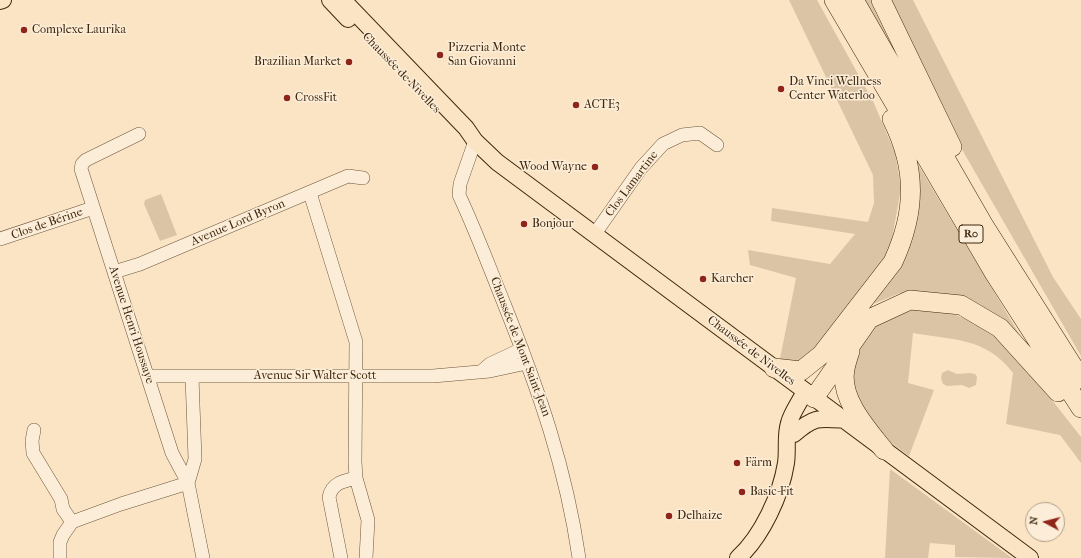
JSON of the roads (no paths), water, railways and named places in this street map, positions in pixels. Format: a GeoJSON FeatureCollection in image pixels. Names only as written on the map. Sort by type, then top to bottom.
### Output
{"type":"FeatureCollection","features":[{"type":"Feature","properties":{"kind":"highway","name":"R0"},"geometry":{"type":"LineString","coordinates":[[834,0],[993,271],[1081,408]]}},
{"type":"Feature","properties":{"kind":"highway","name":"R0"},"geometry":{"type":"LineString","coordinates":[[854,0],[983,224],[1081,379]]}},
{"type":"Feature","properties":{"kind":"highway"},"geometry":{"type":"LineString","coordinates":[[881,0],[977,198],[983,224]]}},
{"type":"Feature","properties":{"kind":"highway"},"geometry":{"type":"LineString","coordinates":[[774,368],[801,371],[821,355],[852,317],[893,262],[907,227],[911,197],[911,177],[897,129],[872,80],[867,56]]}},
{"type":"Feature","properties":{"kind":"highway"},"geometry":{"type":"LineString","coordinates":[[810,394],[870,319],[910,300],[962,305],[1000,328],[1045,376],[1071,407],[1081,412]]}},
{"type":"Feature","properties":{"kind":"highway"},"geometry":{"type":"LineString","coordinates":[[810,394],[852,317]]}},
{"type":"Feature","properties":{"kind":"highway"},"geometry":{"type":"LineString","coordinates":[[853,340],[844,371],[847,396],[861,421],[884,450]]}},
{"type":"Feature","properties":{"kind":"main road","name":"Chaussée de Nivelles"},"geometry":{"type":"LineString","coordinates":[[330,0],[461,137],[475,141]]}},
{"type":"Feature","properties":{"kind":"main road","name":"Chaussée de Nivelles"},"geometry":{"type":"LineString","coordinates":[[343,0],[466,128],[475,141],[497,162],[1030,558]]}},
{"type":"Feature","properties":{"kind":"main road"},"geometry":{"type":"LineString","coordinates":[[774,368],[788,390],[790,417],[786,460]]}},
{"type":"Feature","properties":{"kind":"main road"},"geometry":{"type":"LineString","coordinates":[[790,417],[810,394]]}},
{"type":"Feature","properties":{"kind":"main road"},"geometry":{"type":"LineString","coordinates":[[738,558],[748,548],[767,519],[782,481],[786,460],[794,434],[810,394]]}},
{"type":"Feature","properties":{"kind":"main road"},"geometry":{"type":"LineString","coordinates":[[794,434],[808,422],[816,419],[846,420]]}},
{"type":"Feature","properties":{"kind":"street","name":"Clos Lamartine"},"geometry":{"type":"LineString","coordinates":[[594,235],[641,168],[663,144],[682,135],[700,133],[717,145]]}},
{"type":"Feature","properties":{"kind":"street","name":"Avenue Henri Houssaye"},"geometry":{"type":"LineString","coordinates":[[139,134],[86,160],[82,164],[81,169],[172,453],[188,483],[203,558]]}},
{"type":"Feature","properties":{"kind":"street","name":"Chaussée de Mont Saint-Jean"},"geometry":{"type":"LineString","coordinates":[[475,141],[459,190],[522,349],[549,425],[563,472],[579,558]]}},
{"type":"Feature","properties":{"kind":"street","name":"Avenue Lord Byron"},"geometry":{"type":"LineString","coordinates":[[114,272],[140,264],[348,176],[363,178]]}},
{"type":"Feature","properties":{"kind":"street"},"geometry":{"type":"LineString","coordinates":[[310,193],[354,335],[356,376],[356,478],[368,520],[366,558]]}},
{"type":"Feature","properties":{"kind":"street","name":"Clos de Bérine"},"geometry":{"type":"LineString","coordinates":[[0,239],[93,208]]}},
{"type":"Feature","properties":{"kind":"street"},"geometry":{"type":"LineString","coordinates":[[482,372],[490,364],[522,349]]}},
{"type":"Feature","properties":{"kind":"street","name":"Avenue Sir Walter Scott"},"geometry":{"type":"LineString","coordinates":[[148,376],[433,376],[482,372],[527,363]]}},
{"type":"Feature","properties":{"kind":"street","name":"Avenue Henri Houssaye"},"geometry":{"type":"LineString","coordinates":[[188,483],[196,459],[192,377]]}},
{"type":"Feature","properties":{"kind":"street"},"geometry":{"type":"LineString","coordinates":[[34,430],[32,441],[33,453],[61,499],[63,510],[72,522]]}},
{"type":"Feature","properties":{"kind":"street"},"geometry":{"type":"LineString","coordinates":[[341,558],[329,497],[331,490],[338,483],[356,478]]}},
{"type":"Feature","properties":{"kind":"street"},"geometry":{"type":"LineString","coordinates":[[60,558],[61,539],[72,522],[121,504],[188,483]]}},
{"type":"Feature","properties":{"kind":"place","name":"Complexe Laurika"},"geometry":{"type":"Point","coordinates":[24,30]}},
{"type":"Feature","properties":{"kind":"place","name":"Pizzeria Monte San Giovanni"},"geometry":{"type":"Point","coordinates":[440,55]}},
{"type":"Feature","properties":{"kind":"place","name":"Brazilian Market"},"geometry":{"type":"Point","coordinates":[349,62]}},
{"type":"Feature","properties":{"kind":"place","name":"Da Vinci Wellness Center Waterloo"},"geometry":{"type":"Point","coordinates":[781,89]}},
{"type":"Feature","properties":{"kind":"place","name":"CrossFit"},"geometry":{"type":"Point","coordinates":[287,98]}},
{"type":"Feature","properties":{"kind":"place","name":"ACTE3"},"geometry":{"type":"Point","coordinates":[576,105]}},
{"type":"Feature","properties":{"kind":"place","name":"Wood Wayne"},"geometry":{"type":"Point","coordinates":[595,167]}},
{"type":"Feature","properties":{"kind":"place","name":"Bonjour"},"geometry":{"type":"Point","coordinates":[524,224]}},
{"type":"Feature","properties":{"kind":"place","name":"Karcher"},"geometry":{"type":"Point","coordinates":[703,279]}},
{"type":"Feature","properties":{"kind":"place","name":"Färm"},"geometry":{"type":"Point","coordinates":[737,463]}},
{"type":"Feature","properties":{"kind":"place","name":"Basic-Fit"},"geometry":{"type":"Point","coordinates":[742,492]}},
{"type":"Feature","properties":{"kind":"place","name":"Delhaize"},"geometry":{"type":"Point","coordinates":[669,516]}}]}
